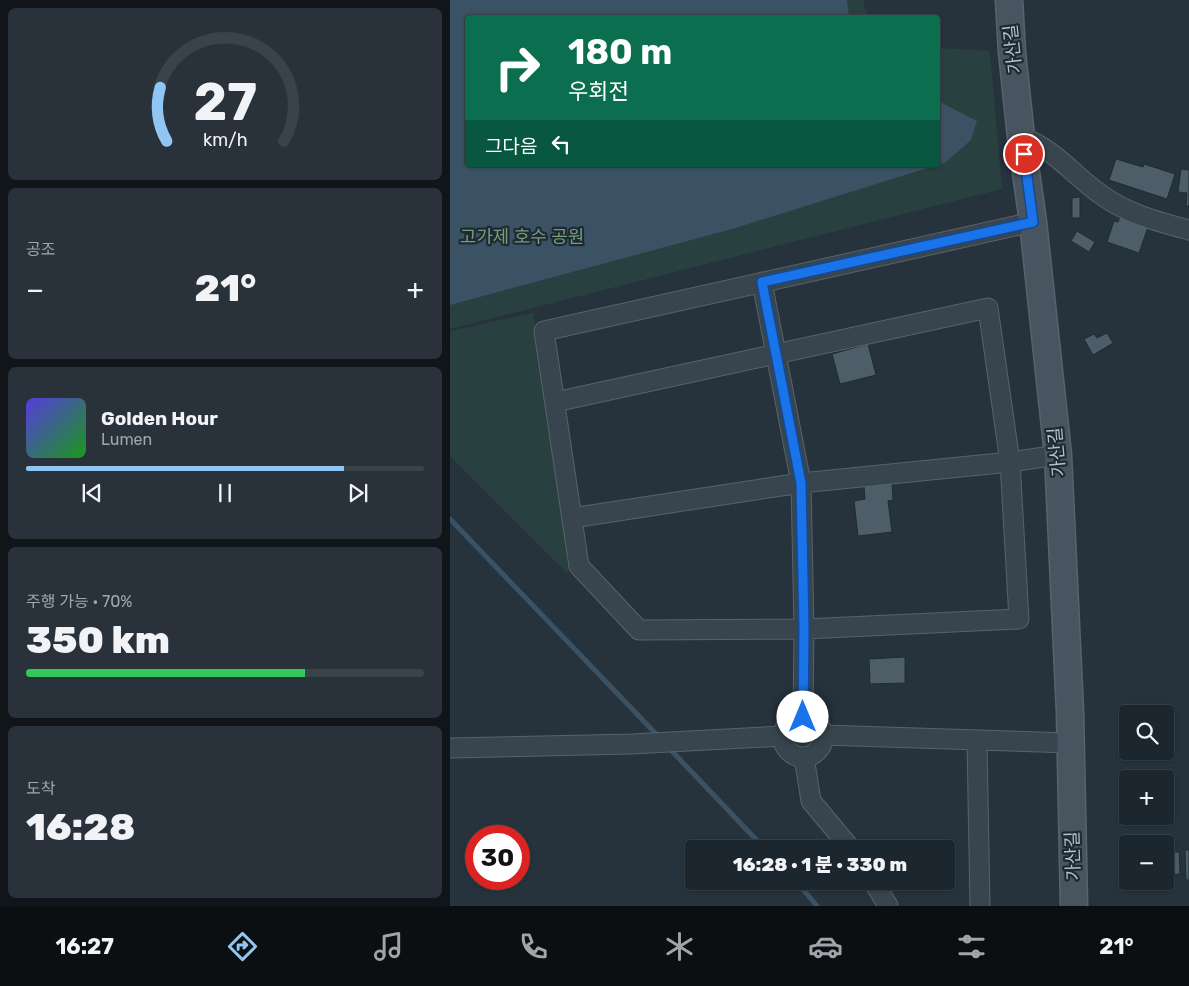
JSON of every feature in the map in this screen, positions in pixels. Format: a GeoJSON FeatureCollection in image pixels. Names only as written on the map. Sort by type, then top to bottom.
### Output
{"type":"FeatureCollection","features":[{"type":"Feature","properties":{"kind":"street","name":"가산길"},"geometry":{"type":"LineString","coordinates":[[1009,0],[1012,52],[1033,222],[1058,455],[1070,712],[1074,906]]}},
{"type":"Feature","properties":{"kind":"street"},"geometry":{"type":"LineString","coordinates":[[1022,138],[1036,142],[1050,151],[1101,195],[1119,206],[1141,216],[1189,230]]}},
{"type":"Feature","properties":{"kind":"street"},"geometry":{"type":"LineString","coordinates":[[555,402],[988,308],[1010,462],[1019,619],[804,629],[639,630],[579,566],[544,331],[1033,222]]}},
{"type":"Feature","properties":{"kind":"street"},"geometry":{"type":"LineString","coordinates":[[762,282],[801,483],[804,629],[803,717]]}},
{"type":"Feature","properties":{"kind":"street"},"geometry":{"type":"LineString","coordinates":[[572,518],[801,483],[1010,462],[1058,455]]}},
{"type":"Feature","properties":{"kind":"street"},"geometry":{"type":"LineString","coordinates":[[803,717],[812,719],[817,723],[823,735],[823,741],[816,752],[804,757],[787,749],[783,736],[788,724],[793,720],[803,717]]}},
{"type":"Feature","properties":{"kind":"street"},"geometry":{"type":"LineString","coordinates":[[823,735],[1070,743]]}},
{"type":"Feature","properties":{"kind":"street"},"geometry":{"type":"LineString","coordinates":[[450,748],[632,744],[783,736]]}},
{"type":"Feature","properties":{"kind":"street"},"geometry":{"type":"LineString","coordinates":[[977,740],[980,906]]}},
{"type":"Feature","properties":{"kind":"street"},"geometry":{"type":"LineString","coordinates":[[804,757],[811,801],[844,840]]}},
{"type":"Feature","properties":{"kind":"street"},"geometry":{"type":"LineString","coordinates":[[878,890],[888,906]]}},
{"type":"Feature","properties":{"kind":"green space","name":"고가제 호수 공원"},"geometry":{"type":"Polygon","coordinates":[[[450,0],[863,0],[865,10],[869,15],[465,15],[465,167],[940,167],[940,48],[990,51],[1002,189],[450,329],[450,0]]]}},
{"type":"Feature","properties":{"kind":"green space"},"geometry":{"type":"Polygon","coordinates":[[[533,313],[572,566],[567,573],[450,456],[450,331],[533,313]]]}},
{"type":"Feature","properties":{"kind":"green space"},"geometry":{"type":"Polygon","coordinates":[[[800,729],[808,729],[813,734],[811,745],[800,747],[795,742],[795,734],[800,729]]]}},
{"type":"Feature","properties":{"kind":"water","name":"고가제 호수 공원"},"geometry":{"type":"Polygon","coordinates":[[[450,0],[847,0],[849,15],[465,15],[465,167],[931,167],[732,229],[450,305],[450,0]]]}},
{"type":"Feature","properties":{"kind":"water"},"geometry":{"type":"Polygon","coordinates":[[[940,102],[977,121],[971,140],[946,162],[940,164],[940,102]]]}},
{"type":"Feature","properties":{"kind":"building"},"geometry":{"type":"Polygon","coordinates":[[[1116,159],[1143,167],[1144,164],[1175,174],[1167,199],[1109,180],[1116,159]]]}},
{"type":"Feature","properties":{"kind":"building"},"geometry":{"type":"Polygon","coordinates":[[[1181,169],[1189,170],[1189,206],[1186,206],[1187,193],[1178,192],[1181,169]]]}},
{"type":"Feature","properties":{"kind":"building"},"geometry":{"type":"Polygon","coordinates":[[[1080,197],[1080,218],[1072,218],[1072,198],[1080,197]]]}},
{"type":"Feature","properties":{"kind":"building"},"geometry":{"type":"Polygon","coordinates":[[[1120,217],[1148,227],[1139,253],[1107,242],[1114,221],[1118,222],[1120,217]]]}},
{"type":"Feature","properties":{"kind":"building"},"geometry":{"type":"Polygon","coordinates":[[[1077,231],[1095,242],[1089,252],[1071,241],[1077,231]]]}},
{"type":"Feature","properties":{"kind":"building"},"geometry":{"type":"Polygon","coordinates":[[[1107,333],[1113,343],[1093,355],[1084,339],[1094,334],[1097,338],[1107,333]]]}},
{"type":"Feature","properties":{"kind":"building"},"geometry":{"type":"Polygon","coordinates":[[[868,344],[876,375],[840,384],[832,354],[868,344]]]}},
{"type":"Feature","properties":{"kind":"building"},"geometry":{"type":"Polygon","coordinates":[[[892,483],[893,500],[888,501],[892,532],[858,536],[854,501],[865,499],[864,486],[892,483]]]}},
{"type":"Feature","properties":{"kind":"building"},"geometry":{"type":"Polygon","coordinates":[[[905,657],[905,683],[870,684],[869,659],[905,657]]]}},
{"type":"Feature","properties":{"kind":"building"},"geometry":{"type":"Polygon","coordinates":[[[1185,850],[1189,850],[1189,880],[1186,880],[1185,850]]]}},
{"type":"Feature","properties":{"kind":"building"},"geometry":{"type":"Polygon","coordinates":[[[1174,852],[1179,852],[1180,874],[1174,874],[1174,852]]]}},
{"type":"Feature","properties":{"kind":"waterway"},"geometry":{"type":"LineString","coordinates":[[450,519],[659,737]]}},
{"type":"Feature","properties":{"kind":"waterway"},"geometry":{"type":"LineString","coordinates":[[668,747],[756,840]]}},
{"type":"Feature","properties":{"kind":"waterway"},"geometry":{"type":"LineString","coordinates":[[804,890],[817,906]]}},
{"type":"Feature","properties":{"kind":"route"},"geometry":{"type":"LineString","coordinates":[[803,717],[804,629],[801,483],[762,282],[1033,222],[1024,154]]}}]}
